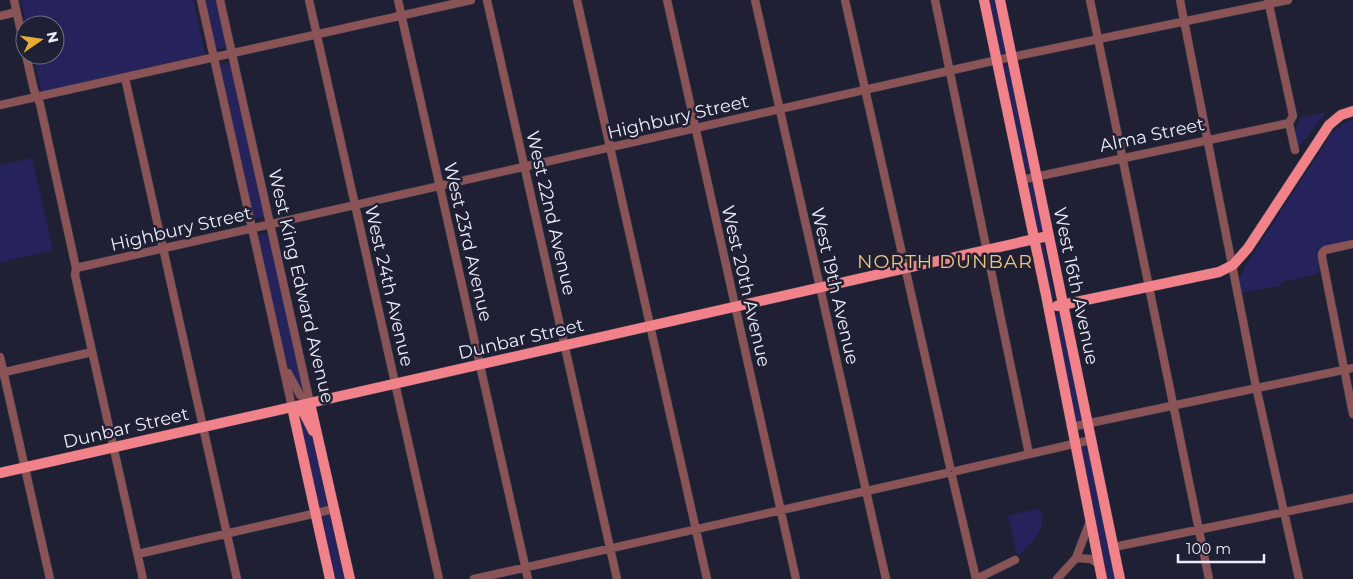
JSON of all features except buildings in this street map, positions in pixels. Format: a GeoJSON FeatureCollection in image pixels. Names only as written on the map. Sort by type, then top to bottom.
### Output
{"type":"FeatureCollection","features":[{"type":"Feature","properties":{"kind":"main road","name":"West 16th Avenue"},"geometry":{"type":"LineString","coordinates":[[984,0],[1102,579]]}},
{"type":"Feature","properties":{"kind":"main road","name":"West 16th Avenue"},"geometry":{"type":"LineString","coordinates":[[1000,0],[1120,579]]}},
{"type":"Feature","properties":{"kind":"main road"},"geometry":{"type":"LineString","coordinates":[[1048,308],[1219,272],[1233,264],[1248,248],[1329,125],[1341,115],[1353,111]]}},
{"type":"Feature","properties":{"kind":"main road","name":"Dunbar Street"},"geometry":{"type":"LineString","coordinates":[[0,472],[820,289],[1048,236]]}},
{"type":"Feature","properties":{"kind":"main road","name":"West King Edward Avenue"},"geometry":{"type":"LineString","coordinates":[[310,403],[350,579]]}},
{"type":"Feature","properties":{"kind":"main road"},"geometry":{"type":"LineString","coordinates":[[292,406],[304,413],[314,434],[318,438]]}},
{"type":"Feature","properties":{"kind":"main road","name":"West King Edward Avenue"},"geometry":{"type":"LineString","coordinates":[[292,406],[330,579]]}},
{"type":"Feature","properties":{"kind":"street"},"geometry":{"type":"LineString","coordinates":[[14,0],[17,15]]}},
{"type":"Feature","properties":{"kind":"street","name":"West King Edward Avenue"},"geometry":{"type":"LineString","coordinates":[[200,0],[292,406]]}},
{"type":"Feature","properties":{"kind":"street","name":"West King Edward Avenue"},"geometry":{"type":"LineString","coordinates":[[220,0],[310,403]]}},
{"type":"Feature","properties":{"kind":"street","name":"West 24th Avenue"},"geometry":{"type":"LineString","coordinates":[[309,0],[439,579]]}},
{"type":"Feature","properties":{"kind":"street","name":"West 23rd Avenue"},"geometry":{"type":"LineString","coordinates":[[398,0],[528,579]]}},
{"type":"Feature","properties":{"kind":"street"},"geometry":{"type":"LineString","coordinates":[[0,105],[471,0]]}},
{"type":"Feature","properties":{"kind":"street","name":"West 22nd Avenue"},"geometry":{"type":"LineString","coordinates":[[487,0],[618,579]]}},
{"type":"Feature","properties":{"kind":"street"},"geometry":{"type":"LineString","coordinates":[[577,0],[707,579]]}},
{"type":"Feature","properties":{"kind":"street","name":"West 20th Avenue"},"geometry":{"type":"LineString","coordinates":[[667,0],[796,579]]}},
{"type":"Feature","properties":{"kind":"street","name":"West 19th Avenue"},"geometry":{"type":"LineString","coordinates":[[756,0],[886,579]]}},
{"type":"Feature","properties":{"kind":"street"},"geometry":{"type":"LineString","coordinates":[[845,0],[976,579],[1015,560]]}},
{"type":"Feature","properties":{"kind":"street"},"geometry":{"type":"LineString","coordinates":[[935,0],[1029,454]]}},
{"type":"Feature","properties":{"kind":"street"},"geometry":{"type":"LineString","coordinates":[[1090,0],[1209,579]]}},
{"type":"Feature","properties":{"kind":"street"},"geometry":{"type":"LineString","coordinates":[[1180,0],[1257,388],[1299,579]]}},
{"type":"Feature","properties":{"kind":"street","name":"Highbury Street"},"geometry":{"type":"LineString","coordinates":[[76,268],[997,60],[1184,22],[1269,2],[1288,0]]}},
{"type":"Feature","properties":{"kind":"street"},"geometry":{"type":"LineString","coordinates":[[1269,2],[1293,116],[1289,123],[1295,150]]}},
{"type":"Feature","properties":{"kind":"street"},"geometry":{"type":"LineString","coordinates":[[0,16],[16,12]]}},
{"type":"Feature","properties":{"kind":"street"},"geometry":{"type":"LineString","coordinates":[[28,65],[36,97],[40,104],[76,268],[75,275],[144,579]]}},
{"type":"Feature","properties":{"kind":"street"},"geometry":{"type":"LineString","coordinates":[[125,78],[237,579]]}},
{"type":"Feature","properties":{"kind":"street","name":"Alma Street"},"geometry":{"type":"LineString","coordinates":[[1021,180],[1289,123]]}},
{"type":"Feature","properties":{"kind":"street"},"geometry":{"type":"LineString","coordinates":[[1353,244],[1322,253],[1353,414]]}},
{"type":"Feature","properties":{"kind":"street"},"geometry":{"type":"LineString","coordinates":[[2,373],[92,352]]}},
{"type":"Feature","properties":{"kind":"street"},"geometry":{"type":"LineString","coordinates":[[281,356],[290,378],[300,394],[310,403]]}},
{"type":"Feature","properties":{"kind":"street"},"geometry":{"type":"LineString","coordinates":[[0,357],[2,373],[50,579]]}},
{"type":"Feature","properties":{"kind":"street"},"geometry":{"type":"LineString","coordinates":[[1071,427],[1353,368]]}},
{"type":"Feature","properties":{"kind":"street"},"geometry":{"type":"LineString","coordinates":[[474,579],[1091,440]]}},
{"type":"Feature","properties":{"kind":"street"},"geometry":{"type":"LineString","coordinates":[[1114,547],[1353,498]]}},
{"type":"Feature","properties":{"kind":"street"},"geometry":{"type":"LineString","coordinates":[[138,554],[334,509]]}},
{"type":"Feature","properties":{"kind":"street"},"geometry":{"type":"LineString","coordinates":[[1057,579],[1076,558],[1090,522]]}},
{"type":"Feature","properties":{"kind":"street"},"geometry":{"type":"LineString","coordinates":[[1076,558],[1091,559],[1099,564]]}},
{"type":"Feature","properties":{"kind":"shaded area"},"geometry":{"type":"Polygon","coordinates":[[[21,0],[193,0],[206,57],[42,93],[35,65],[65,65],[65,15],[24,15],[21,0]]]}},
{"type":"Feature","properties":{"kind":"shaded area"},"geometry":{"type":"Polygon","coordinates":[[[204,0],[216,0],[227,47],[215,50],[204,0]]]}},
{"type":"Feature","properties":{"kind":"shaded area"},"geometry":{"type":"Polygon","coordinates":[[[986,0],[997,0],[1006,43],[1003,54],[999,52],[986,0]]]}},
{"type":"Feature","properties":{"kind":"shaded area"},"geometry":{"type":"Polygon","coordinates":[[[230,63],[264,217],[252,219],[218,66],[230,63]]]}},
{"type":"Feature","properties":{"kind":"shaded area"},"geometry":{"type":"Polygon","coordinates":[[[1005,64],[1012,70],[1031,165],[1027,173],[1024,171],[1003,66],[1005,64]]]}},
{"type":"Feature","properties":{"kind":"shaded area"},"geometry":{"type":"Polygon","coordinates":[[[1325,112],[1299,147],[1295,132],[1300,118],[1325,112]]]}},
{"type":"Feature","properties":{"kind":"shaded area"},"geometry":{"type":"Polygon","coordinates":[[[1353,119],[1353,240],[1317,249],[1320,271],[1317,274],[1282,282],[1280,286],[1241,293],[1239,281],[1244,268],[1332,133],[1353,119]]]}},
{"type":"Feature","properties":{"kind":"shaded area"},"geometry":{"type":"Polygon","coordinates":[[[32,158],[53,250],[0,262],[0,165],[32,158]]]}},
{"type":"Feature","properties":{"kind":"shaded area"},"geometry":{"type":"Polygon","coordinates":[[[1030,183],[1036,192],[1042,212],[1042,230],[1039,232],[1036,231],[1027,185],[1030,183]]]}},
{"type":"Feature","properties":{"kind":"shaded area"},"geometry":{"type":"Polygon","coordinates":[[[269,233],[303,387],[301,392],[284,355],[273,316],[257,236],[269,233]]]}},
{"type":"Feature","properties":{"kind":"shaded area"},"geometry":{"type":"Polygon","coordinates":[[[1043,244],[1045,249],[1055,302],[1041,245],[1043,244]]]}},
{"type":"Feature","properties":{"kind":"shaded area"},"geometry":{"type":"Polygon","coordinates":[[[1058,313],[1063,320],[1082,410],[1082,420],[1079,422],[1075,418],[1055,315],[1058,313]]]}},
{"type":"Feature","properties":{"kind":"shaded area"},"geometry":{"type":"Polygon","coordinates":[[[301,415],[314,440],[329,506],[319,509],[300,426],[301,415]]]}},
{"type":"Feature","properties":{"kind":"shaded area"},"geometry":{"type":"Polygon","coordinates":[[[1079,444],[1088,448],[1115,579],[1105,579],[1079,444]]]}},
{"type":"Feature","properties":{"kind":"shaded area"},"geometry":{"type":"Polygon","coordinates":[[[1036,509],[1041,511],[1042,524],[1040,530],[1020,555],[1017,555],[1008,517],[1036,509]]]}},
{"type":"Feature","properties":{"kind":"shaded area"},"geometry":{"type":"Polygon","coordinates":[[[332,515],[347,579],[334,579],[321,517],[332,515]]]}},
{"type":"Feature","properties":{"kind":"district","name":"NORTH DUNBAR"},"geometry":{"type":"Point","coordinates":[945,261]}}]}
